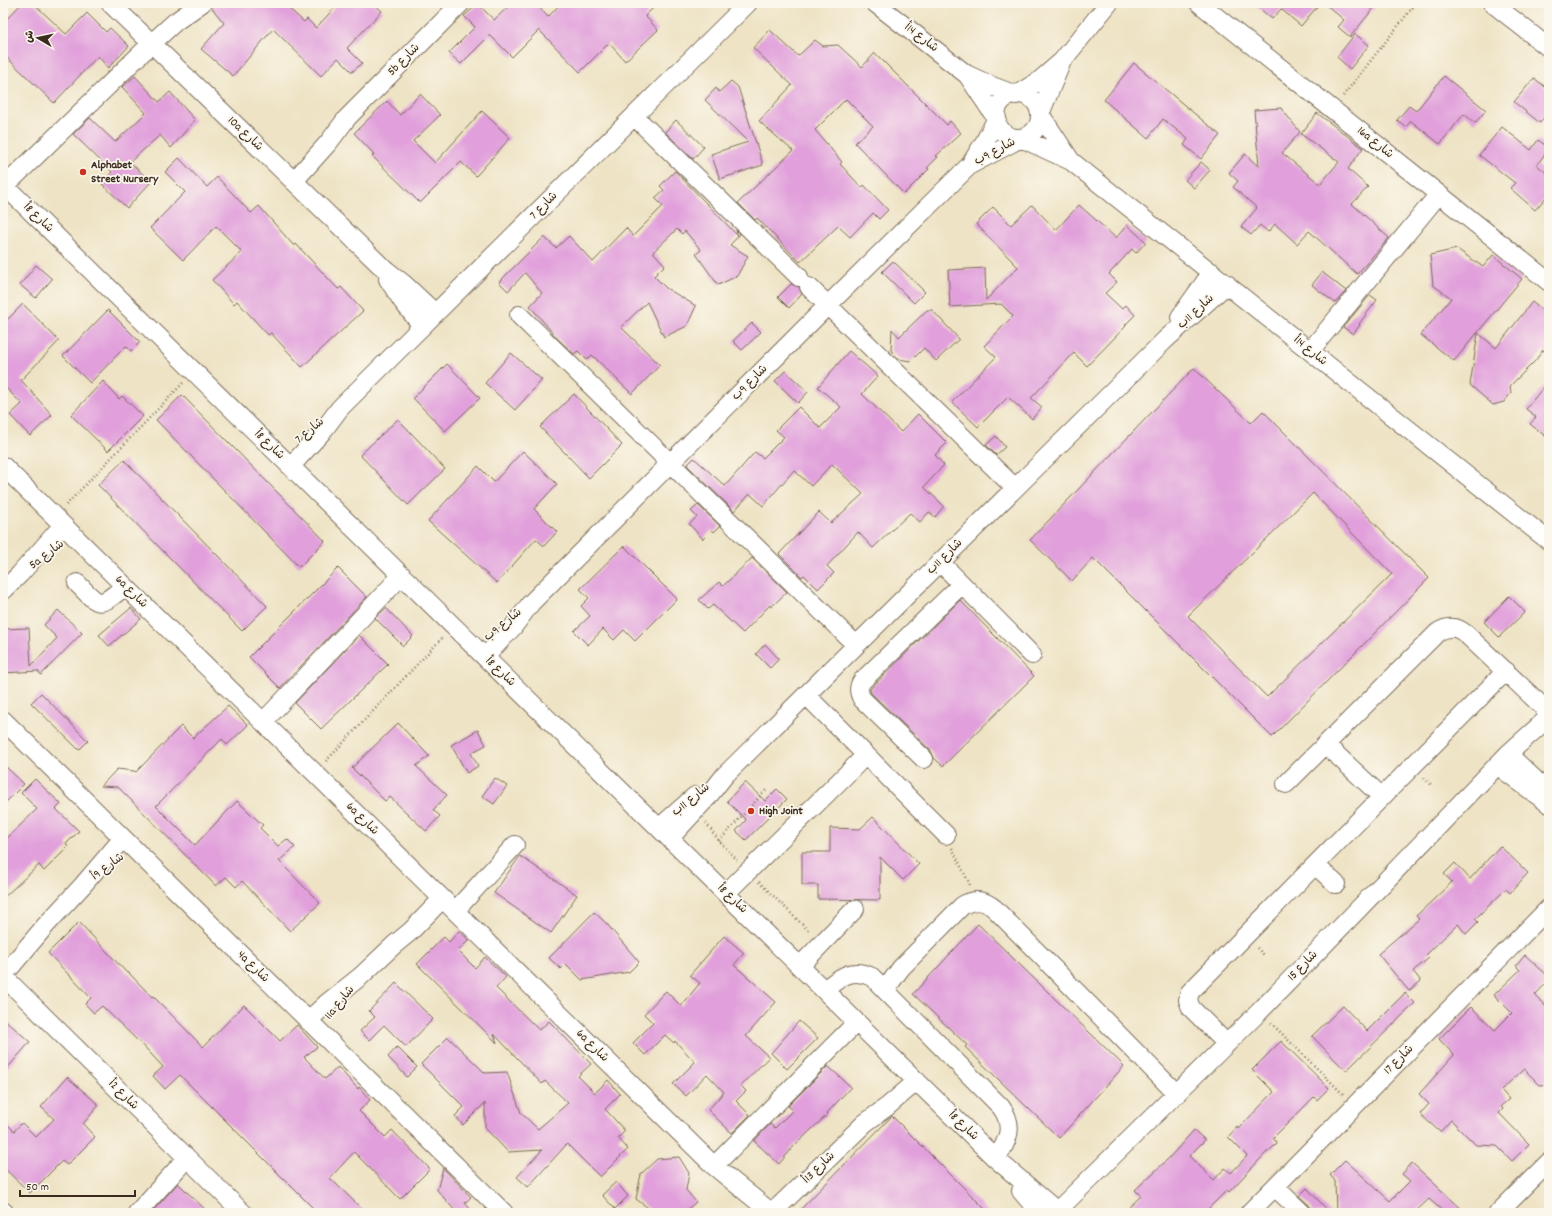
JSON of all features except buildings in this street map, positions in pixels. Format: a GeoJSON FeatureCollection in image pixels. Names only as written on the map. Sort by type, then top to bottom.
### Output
{"type":"FeatureCollection","features":[{"type":"Feature","properties":{"kind":"street","name":"10a شارع"},"geometry":{"type":"LineString","coordinates":[[110,3],[380,265],[403,302],[429,320]]}},
{"type":"Feature","properties":{"kind":"street"},"geometry":{"type":"LineString","coordinates":[[156,48],[175,22],[202,3]]}},
{"type":"Feature","properties":{"kind":"street"},"geometry":{"type":"LineString","coordinates":[[4,184],[156,48],[183,30],[206,3]]}},
{"type":"Feature","properties":{"kind":"street","name":"5b شارع"},"geometry":{"type":"LineString","coordinates":[[289,176],[312,145],[347,118],[461,3]]}},
{"type":"Feature","properties":{"kind":"street","name":"شارع 7"},"geometry":{"type":"LineString","coordinates":[[286,461],[316,425],[340,408],[748,3]]}},
{"type":"Feature","properties":{"kind":"street","name":"شارع 14أ"},"geometry":{"type":"LineString","coordinates":[[875,3],[966,74],[1016,95]]}},
{"type":"Feature","properties":{"kind":"street"},"geometry":{"type":"LineString","coordinates":[[1062,61],[1040,114],[1037,128],[1030,135],[1021,138],[1006,135],[1000,128],[996,118],[1000,104],[1007,98],[1016,95],[1039,81],[1062,61],[1109,3]]}},
{"type":"Feature","properties":{"kind":"street","name":"16a شارع"},"geometry":{"type":"LineString","coordinates":[[1200,3],[1549,282]]}},
{"type":"Feature","properties":{"kind":"street"},"geometry":{"type":"LineString","coordinates":[[1492,3],[1549,48]]}},
{"type":"Feature","properties":{"kind":"street","name":"شارع 14أ"},"geometry":{"type":"LineString","coordinates":[[966,74],[996,118]]}},
{"type":"Feature","properties":{"kind":"street"},"geometry":{"type":"LineString","coordinates":[[1016,95],[1030,98],[1037,105],[1040,114]]}},
{"type":"Feature","properties":{"kind":"street","name":"شارع 14أ"},"geometry":{"type":"LineString","coordinates":[[1040,114],[1071,161]]}},
{"type":"Feature","properties":{"kind":"street"},"geometry":{"type":"LineString","coordinates":[[634,116],[1015,488]]}},
{"type":"Feature","properties":{"kind":"street","name":"شارع 9ب"},"geometry":{"type":"LineString","coordinates":[[481,653],[507,620],[531,603],[970,165],[985,141],[996,118]]}},
{"type":"Feature","properties":{"kind":"street","name":"شارع 14أ"},"geometry":{"type":"LineString","coordinates":[[1021,138],[1071,161],[1549,540]]}},
{"type":"Feature","properties":{"kind":"street","name":"شارع 9ب"},"geometry":{"type":"LineString","coordinates":[[970,165],[1021,138]]}},
{"type":"Feature","properties":{"kind":"street","name":"شارع 8أ"},"geometry":{"type":"LineString","coordinates":[[4,184],[824,990],[997,1159],[1021,1179],[1051,1212]]}},
{"type":"Feature","properties":{"kind":"street"},"geometry":{"type":"LineString","coordinates":[[1310,351],[1439,194]]}},
{"type":"Feature","properties":{"kind":"street","name":"شارع 11ب"},"geometry":{"type":"LineString","coordinates":[[1165,340],[1212,272]]}},
{"type":"Feature","properties":{"kind":"street","name":"شارع 11ب"},"geometry":{"type":"LineString","coordinates":[[665,833],[697,809],[725,774],[1165,340],[1227,284]]}},
{"type":"Feature","properties":{"kind":"street"},"geometry":{"type":"LineString","coordinates":[[519,315],[856,646]]}},
{"type":"Feature","properties":{"kind":"street","name":"6a شارع"},"geometry":{"type":"LineString","coordinates":[[3,466],[717,1169],[772,1213]]}},
{"type":"Feature","properties":{"kind":"street","name":"5a شارع"},"geometry":{"type":"LineString","coordinates":[[3,592],[63,525]]}},
{"type":"Feature","properties":{"kind":"street"},"geometry":{"type":"LineString","coordinates":[[940,562],[1032,655]]}},
{"type":"Feature","properties":{"kind":"street"},"geometry":{"type":"LineString","coordinates":[[262,722],[402,575]]}},
{"type":"Feature","properties":{"kind":"street"},"geometry":{"type":"LineString","coordinates":[[77,583],[92,599],[99,602],[107,601],[125,586]]}},
{"type":"Feature","properties":{"kind":"street"},"geometry":{"type":"LineString","coordinates":[[924,759],[862,699],[859,685],[862,680],[962,584]]}},
{"type":"Feature","properties":{"kind":"street"},"geometry":{"type":"LineString","coordinates":[[1286,784],[1437,633],[1446,628],[1457,628],[1462,630],[1542,706],[1549,717]]}},
{"type":"Feature","properties":{"kind":"street"},"geometry":{"type":"LineString","coordinates":[[1227,1044],[1202,1020],[1189,1004],[1188,996],[1190,992],[1506,671]]}},
{"type":"Feature","properties":{"kind":"street"},"geometry":{"type":"LineString","coordinates":[[806,695],[946,835]]}},
{"type":"Feature","properties":{"kind":"street","name":"شارع 15"},"geometry":{"type":"LineString","coordinates":[[1051,1212],[1177,1094],[1259,1012],[1502,759],[1549,717]]}},
{"type":"Feature","properties":{"kind":"street","name":"4a شارع"},"geometry":{"type":"LineString","coordinates":[[3,720],[504,1213]]}},
{"type":"Feature","properties":{"kind":"street"},"geometry":{"type":"LineString","coordinates":[[1326,745],[1382,797]]}},
{"type":"Feature","properties":{"kind":"street"},"geometry":{"type":"LineString","coordinates":[[726,893],[866,755]]}},
{"type":"Feature","properties":{"kind":"street"},"geometry":{"type":"LineString","coordinates":[[1502,759],[1549,794]]}},
{"type":"Feature","properties":{"kind":"street"},"geometry":{"type":"LineString","coordinates":[[1502,759],[1549,804]]}},
{"type":"Feature","properties":{"kind":"street","name":"شارع 11ب"},"geometry":{"type":"LineString","coordinates":[[665,833],[690,800],[725,774]]}},
{"type":"Feature","properties":{"kind":"street","name":"شارع 9أ"},"geometry":{"type":"LineString","coordinates":[[3,976],[46,925],[83,885],[128,843]]}},
{"type":"Feature","properties":{"kind":"street"},"geometry":{"type":"LineString","coordinates":[[455,911],[516,845]]}},
{"type":"Feature","properties":{"kind":"street"},"geometry":{"type":"LineString","coordinates":[[1315,865],[1336,884]]}},
{"type":"Feature","properties":{"kind":"street","name":"11a شارع"},"geometry":{"type":"LineString","coordinates":[[313,1026],[338,994],[361,976],[394,944],[411,931],[438,894]]}},
{"type":"Feature","properties":{"kind":"street"},"geometry":{"type":"LineString","coordinates":[[885,990],[901,968],[962,906],[967,903],[978,901],[990,904],[1177,1094]]}},
{"type":"Feature","properties":{"kind":"street","name":"شارع 17"},"geometry":{"type":"LineString","coordinates":[[1249,1213],[1549,908]]}},
{"type":"Feature","properties":{"kind":"street"},"geometry":{"type":"LineString","coordinates":[[800,966],[855,909]]}},
{"type":"Feature","properties":{"kind":"street","name":"شارع 9أ"},"geometry":{"type":"LineString","coordinates":[[3,960],[28,937],[46,925]]}},
{"type":"Feature","properties":{"kind":"street"},"geometry":{"type":"LineString","coordinates":[[824,990],[842,976],[848,974],[860,973],[872,977],[1002,1106],[1008,1123],[1008,1134],[1005,1144],[997,1159]]}},
{"type":"Feature","properties":{"kind":"street","name":"شارع 2أ"},"geometry":{"type":"LineString","coordinates":[[3,976],[244,1213]]}},
{"type":"Feature","properties":{"kind":"street"},"geometry":{"type":"LineString","coordinates":[[717,1169],[858,1022]]}},
{"type":"Feature","properties":{"kind":"street","name":"شارع 13أ"},"geometry":{"type":"LineString","coordinates":[[772,1213],[865,1124],[883,1100],[912,1076]]}},
{"type":"Feature","properties":{"kind":"street"},"geometry":{"type":"LineString","coordinates":[[137,1213],[187,1158]]}},
{"type":"Feature","properties":{"kind":"street"},"geometry":{"type":"LineString","coordinates":[[1498,1213],[1549,1162]]}},
{"type":"Feature","properties":{"kind":"street","name":"6a شارع"},"geometry":{"type":"LineString","coordinates":[[717,1169],[733,1190],[755,1213]]}},
{"type":"Feature","properties":{"kind":"street"},"geometry":{"type":"LineString","coordinates":[[1275,1187],[1302,1213]]}},
{"type":"Feature","properties":{"kind":"path"},"geometry":{"type":"LineString","coordinates":[[1333,109],[1416,3]]}},
{"type":"Feature","properties":{"kind":"path"},"geometry":{"type":"LineString","coordinates":[[63,525],[194,371]]}},
{"type":"Feature","properties":{"kind":"path"},"geometry":{"type":"LineString","coordinates":[[315,773],[453,626]]}},
{"type":"Feature","properties":{"kind":"path"},"geometry":{"type":"LineString","coordinates":[[719,842],[766,790]]}},
{"type":"Feature","properties":{"kind":"path"},"geometry":{"type":"LineString","coordinates":[[697,809],[719,842],[822,943]]}},
{"type":"Feature","properties":{"kind":"path"},"geometry":{"type":"LineString","coordinates":[[946,835],[978,901]]}},
{"type":"Feature","properties":{"kind":"path"},"geometry":{"type":"LineString","coordinates":[[1259,1012],[1355,1105]]}},
{"type":"Feature","properties":{"kind":"place","name":"Alphabet Street Nursery"},"geometry":{"type":"Point","coordinates":[83,172]}},
{"type":"Feature","properties":{"kind":"place","name":"High Joint"},"geometry":{"type":"Point","coordinates":[751,811]}}]}
